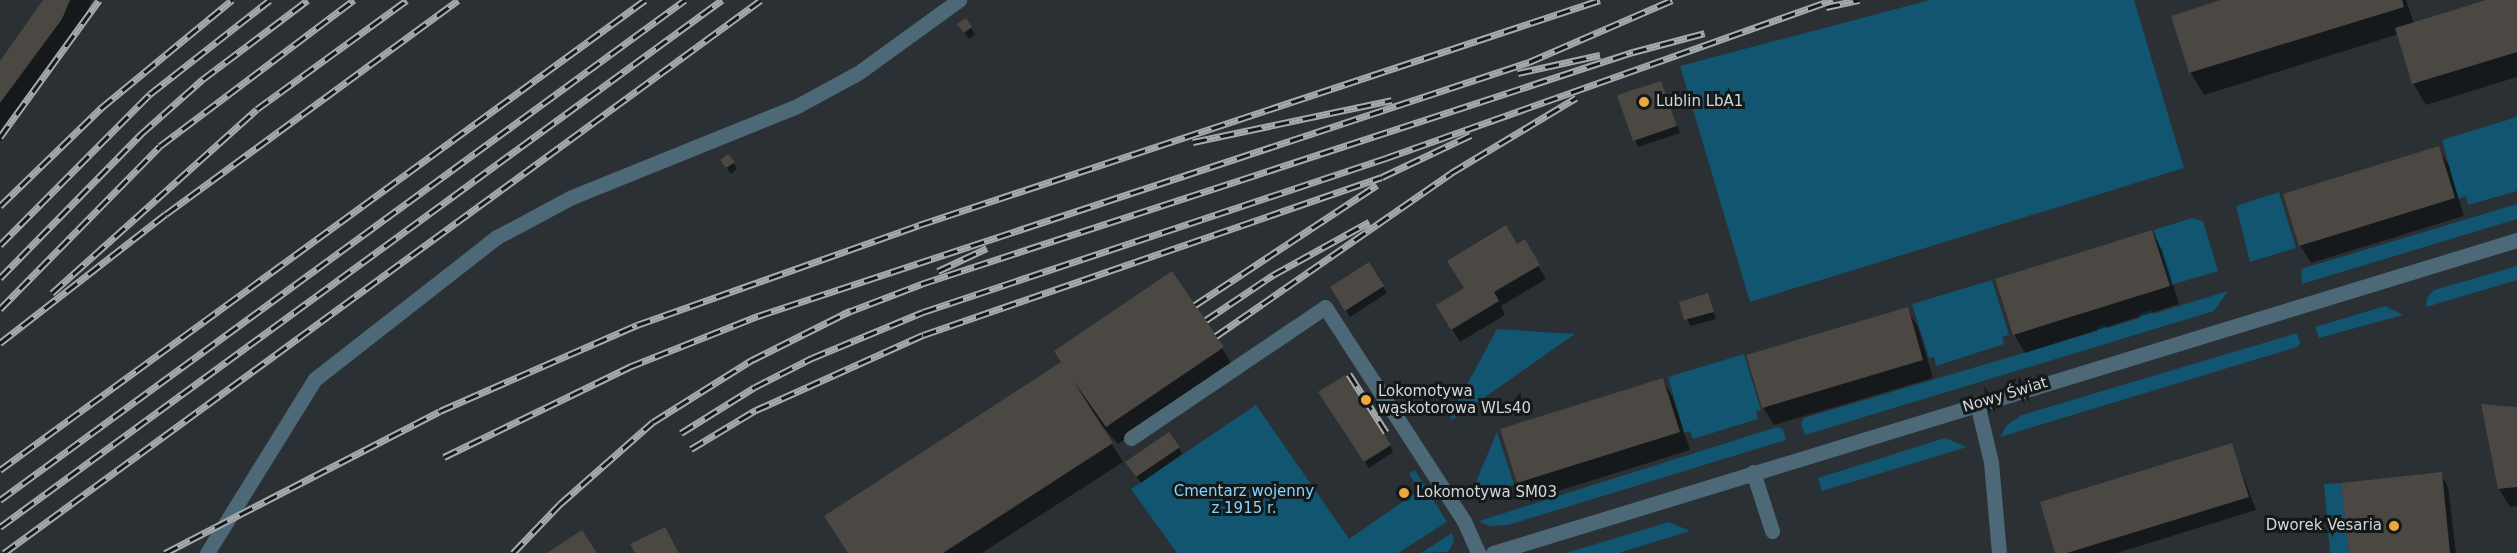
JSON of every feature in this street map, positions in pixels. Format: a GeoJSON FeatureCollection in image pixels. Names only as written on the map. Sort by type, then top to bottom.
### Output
{"type":"FeatureCollection","features":[{"type":"Feature","properties":{"kind":"street"},"geometry":{"type":"LineString","coordinates":[[207,553],[315,379],[497,237],[572,197],[796,106],[858,73],[959,0]]}},
{"type":"Feature","properties":{"kind":"street","name":"Nowy Świat"},"geometry":{"type":"LineString","coordinates":[[1493,553],[2517,240]]}},
{"type":"Feature","properties":{"kind":"street"},"geometry":{"type":"LineString","coordinates":[[1131,438],[1325,307],[1464,521],[1478,553]]}},
{"type":"Feature","properties":{"kind":"street"},"geometry":{"type":"LineString","coordinates":[[1977,404],[1991,462],[1999,553]]}},
{"type":"Feature","properties":{"kind":"street"},"geometry":{"type":"LineString","coordinates":[[1753,472],[1772,531]]}},
{"type":"Feature","properties":{"kind":"green space"},"geometry":{"type":"Polygon","coordinates":[[[1930,0],[2134,0],[2184,168],[1750,302],[1680,66],[1930,0]]]}},
{"type":"Feature","properties":{"kind":"green space"},"geometry":{"type":"Polygon","coordinates":[[[2517,117],[2517,191],[2468,205],[2466,196],[2458,199],[2442,140],[2517,117]]]}},
{"type":"Feature","properties":{"kind":"green space"},"geometry":{"type":"Polygon","coordinates":[[[2279,192],[2296,248],[2250,262],[2236,206],[2279,192]]]}},
{"type":"Feature","properties":{"kind":"green space"},"geometry":{"type":"Polygon","coordinates":[[[2517,204],[2517,219],[2302,284],[2301,269],[2517,204]]]}},
{"type":"Feature","properties":{"kind":"green space"},"geometry":{"type":"Polygon","coordinates":[[[2192,218],[2203,221],[2218,271],[2171,285],[2154,230],[2192,218]]]}},
{"type":"Feature","properties":{"kind":"green space"},"geometry":{"type":"Polygon","coordinates":[[[2517,266],[2517,280],[2426,307],[2427,298],[2434,290],[2517,266]]]}},
{"type":"Feature","properties":{"kind":"green space"},"geometry":{"type":"Polygon","coordinates":[[[1992,280],[2009,335],[2002,337],[2004,344],[1936,366],[1934,357],[1929,358],[1912,304],[1992,280]]]}},
{"type":"Feature","properties":{"kind":"green space"},"geometry":{"type":"Polygon","coordinates":[[[2228,291],[2214,311],[1805,435],[1801,424],[1804,418],[2097,331],[2097,327],[2105,324],[2107,328],[2140,318],[2139,314],[2151,310],[2153,314],[2228,291]]]}},
{"type":"Feature","properties":{"kind":"green space"},"geometry":{"type":"Polygon","coordinates":[[[2385,306],[2403,315],[2319,338],[2315,327],[2385,306]]]}},
{"type":"Feature","properties":{"kind":"green space"},"geometry":{"type":"Polygon","coordinates":[[[1497,329],[1575,334],[1452,420],[1450,416],[1497,329]]]}},
{"type":"Feature","properties":{"kind":"green space"},"geometry":{"type":"Polygon","coordinates":[[[2297,333],[2300,343],[2297,347],[2000,437],[2007,425],[2022,415],[2297,333]]]}},
{"type":"Feature","properties":{"kind":"green space"},"geometry":{"type":"Polygon","coordinates":[[[1744,354],[1761,410],[1756,411],[1758,419],[1693,439],[1690,431],[1684,433],[1668,377],[1744,354]]]}},
{"type":"Feature","properties":{"kind":"green space","name":"Cmentarz wojenny z 1915 r."},"geometry":{"type":"Polygon","coordinates":[[[1256,405],[1349,539],[1420,490],[1409,474],[1415,470],[1447,522],[1398,553],[1177,553],[1131,489],[1256,405]]]}},
{"type":"Feature","properties":{"kind":"green space"},"geometry":{"type":"Polygon","coordinates":[[[1777,427],[1783,429],[1786,440],[1508,525],[1489,526],[1479,521],[1777,427]]]}},
{"type":"Feature","properties":{"kind":"green space"},"geometry":{"type":"Polygon","coordinates":[[[1497,432],[1514,484],[1476,496],[1477,479],[1497,432]]]}},
{"type":"Feature","properties":{"kind":"green space"},"geometry":{"type":"Polygon","coordinates":[[[1945,438],[1967,447],[1822,491],[1818,478],[1945,438]]]}},
{"type":"Feature","properties":{"kind":"green space"},"geometry":{"type":"Polygon","coordinates":[[[2341,483],[2349,553],[2330,553],[2324,484],[2341,483]]]}},
{"type":"Feature","properties":{"kind":"green space"},"geometry":{"type":"Polygon","coordinates":[[[1669,522],[1690,531],[1619,553],[1566,553],[1669,522]]]}},
{"type":"Feature","properties":{"kind":"green space"},"geometry":{"type":"Polygon","coordinates":[[[1452,533],[1454,542],[1448,552],[1421,553],[1452,533]]]}},
{"type":"Feature","properties":{"kind":"building"},"geometry":{"type":"Polygon","coordinates":[[[43,0],[70,0],[62,19],[0,103],[0,61],[43,0]]]}},
{"type":"Feature","properties":{"kind":"building"},"geometry":{"type":"Polygon","coordinates":[[[2221,0],[2402,0],[2404,7],[2189,73],[2171,16],[2221,0]]]}},
{"type":"Feature","properties":{"kind":"building"},"geometry":{"type":"Polygon","coordinates":[[[2486,0],[2517,0],[2517,52],[2412,84],[2395,28],[2486,0]]]}},
{"type":"Feature","properties":{"kind":"building"},"geometry":{"type":"Polygon","coordinates":[[[966,18],[972,27],[964,33],[957,24],[966,18]]]}},
{"type":"Feature","properties":{"kind":"building","name":"Lublin LbA1"},"geometry":{"type":"Polygon","coordinates":[[[1661,81],[1677,126],[1633,141],[1617,95],[1661,81]]]}},
{"type":"Feature","properties":{"kind":"building"},"geometry":{"type":"Polygon","coordinates":[[[2439,146],[2455,198],[2299,246],[2283,194],[2439,146]]]}},
{"type":"Feature","properties":{"kind":"building"},"geometry":{"type":"Polygon","coordinates":[[[728,154],[735,162],[726,168],[720,160],[728,154]]]}},
{"type":"Feature","properties":{"kind":"building"},"geometry":{"type":"Polygon","coordinates":[[[1506,225],[1517,244],[1525,239],[1540,265],[1494,292],[1499,301],[1451,330],[1436,305],[1464,288],[1447,261],[1506,225]]]}},
{"type":"Feature","properties":{"kind":"building"},"geometry":{"type":"Polygon","coordinates":[[[2152,230],[2170,286],[2013,335],[1995,279],[2152,230]]]}},
{"type":"Feature","properties":{"kind":"building"},"geometry":{"type":"Polygon","coordinates":[[[1369,262],[1384,286],[1345,311],[1330,287],[1369,262]]]}},
{"type":"Feature","properties":{"kind":"building"},"geometry":{"type":"Polygon","coordinates":[[[1172,271],[1224,347],[1106,427],[1072,379],[1113,443],[943,553],[848,553],[824,516],[1061,362],[1054,351],[1172,271]]]}},
{"type":"Feature","properties":{"kind":"building"},"geometry":{"type":"Polygon","coordinates":[[[1708,293],[1714,312],[1684,320],[1679,302],[1708,293]]]}},
{"type":"Feature","properties":{"kind":"building"},"geometry":{"type":"Polygon","coordinates":[[[1908,307],[1923,360],[1762,408],[1746,355],[1908,307]]]}},
{"type":"Feature","properties":{"kind":"building"},"geometry":{"type":"Polygon","coordinates":[[[1345,375],[1391,445],[1364,462],[1318,392],[1345,375]]]}},
{"type":"Feature","properties":{"kind":"building"},"geometry":{"type":"Polygon","coordinates":[[[1663,378],[1680,432],[1517,483],[1500,429],[1663,378]]]}},
{"type":"Feature","properties":{"kind":"building"},"geometry":{"type":"Polygon","coordinates":[[[2481,404],[2517,407],[2517,487],[2498,489],[2481,404]]]}},
{"type":"Feature","properties":{"kind":"building"},"geometry":{"type":"Polygon","coordinates":[[[1169,432],[1180,447],[1136,477],[1125,462],[1169,432]]]}},
{"type":"Feature","properties":{"kind":"building"},"geometry":{"type":"Polygon","coordinates":[[[2232,443],[2249,497],[2067,553],[2055,553],[2040,502],[2232,443]]]}},
{"type":"Feature","properties":{"kind":"building"},"geometry":{"type":"Polygon","coordinates":[[[2442,472],[2450,553],[2349,553],[2341,483],[2442,472]]]}},
{"type":"Feature","properties":{"kind":"building"},"geometry":{"type":"Polygon","coordinates":[[[665,527],[679,553],[635,553],[630,544],[665,527]]]}},
{"type":"Feature","properties":{"kind":"building"},"geometry":{"type":"Polygon","coordinates":[[[582,530],[597,553],[547,553],[582,530]]]}},
{"type":"Feature","properties":{"kind":"railway"},"geometry":{"type":"LineString","coordinates":[[0,137],[99,0]]}},
{"type":"Feature","properties":{"kind":"railway"},"geometry":{"type":"LineString","coordinates":[[0,206],[101,108],[232,0]]}},
{"type":"Feature","properties":{"kind":"railway"},"geometry":{"type":"LineString","coordinates":[[0,245],[150,94],[270,0]]}},
{"type":"Feature","properties":{"kind":"railway"},"geometry":{"type":"LineString","coordinates":[[0,278],[141,134],[203,79],[308,0]]}},
{"type":"Feature","properties":{"kind":"railway"},"geometry":{"type":"LineString","coordinates":[[0,309],[160,146],[354,0]]}},
{"type":"Feature","properties":{"kind":"railway"},"geometry":{"type":"LineString","coordinates":[[52,293],[257,109],[407,0]]}},
{"type":"Feature","properties":{"kind":"railway"},"geometry":{"type":"LineString","coordinates":[[0,343],[166,214],[458,0]]}},
{"type":"Feature","properties":{"kind":"railway"},"geometry":{"type":"LineString","coordinates":[[0,470],[645,0]]}},
{"type":"Feature","properties":{"kind":"railway"},"geometry":{"type":"LineString","coordinates":[[0,500],[685,0]]}},
{"type":"Feature","properties":{"kind":"railway"},"geometry":{"type":"LineString","coordinates":[[0,527],[722,0]]}},
{"type":"Feature","properties":{"kind":"railway"},"geometry":{"type":"LineString","coordinates":[[4,553],[761,0]]}},
{"type":"Feature","properties":{"kind":"railway"},"geometry":{"type":"LineString","coordinates":[[165,553],[440,411],[637,325],[919,225],[1600,0]]}},
{"type":"Feature","properties":{"kind":"railway"},"geometry":{"type":"LineString","coordinates":[[444,457],[629,367],[758,316],[1529,62],[1672,0]]}},
{"type":"Feature","properties":{"kind":"railway"},"geometry":{"type":"LineString","coordinates":[[681,433],[755,387],[812,358],[923,312],[1386,158],[1833,0]]}},
{"type":"Feature","properties":{"kind":"railway"},"geometry":{"type":"LineString","coordinates":[[1826,7],[1859,0]]}},
{"type":"Feature","properties":{"kind":"railway"},"geometry":{"type":"LineString","coordinates":[[843,314],[921,284],[1633,52],[1705,33]]}},
{"type":"Feature","properties":{"kind":"railway"},"geometry":{"type":"LineString","coordinates":[[1518,73],[1600,55]]}},
{"type":"Feature","properties":{"kind":"railway"},"geometry":{"type":"LineString","coordinates":[[1216,336],[1451,173],[1576,98]]}},
{"type":"Feature","properties":{"kind":"railway"},"geometry":{"type":"LineString","coordinates":[[1193,142],[1392,100]]}},
{"type":"Feature","properties":{"kind":"railway"},"geometry":{"type":"LineString","coordinates":[[691,449],[756,410],[923,335],[1382,177],[1471,135]]}},
{"type":"Feature","properties":{"kind":"railway"},"geometry":{"type":"LineString","coordinates":[[1195,305],[1377,185]]}},
{"type":"Feature","properties":{"kind":"railway"},"geometry":{"type":"LineString","coordinates":[[1206,320],[1273,275],[1369,222]]}},
{"type":"Feature","properties":{"kind":"railway"},"geometry":{"type":"LineString","coordinates":[[938,271],[987,248]]}},
{"type":"Feature","properties":{"kind":"railway"},"geometry":{"type":"LineString","coordinates":[[513,553],[560,504],[653,422],[752,360],[850,311]]}},
{"type":"Feature","properties":{"kind":"railway"},"geometry":{"type":"LineString","coordinates":[[1349,374],[1386,432]]}},
{"type":"Feature","properties":{"kind":"place","name":"Lublin LbA1"},"geometry":{"type":"Point","coordinates":[1644,102]}},
{"type":"Feature","properties":{"kind":"place","name":"Lokomotywa wąskotorowa WLs40"},"geometry":{"type":"Point","coordinates":[1366,400]}},
{"type":"Feature","properties":{"kind":"place","name":"Lokomotywa SM03"},"geometry":{"type":"Point","coordinates":[1404,493]}},
{"type":"Feature","properties":{"kind":"place","name":"Dworek Vesaria"},"geometry":{"type":"Point","coordinates":[2394,526]}}]}
